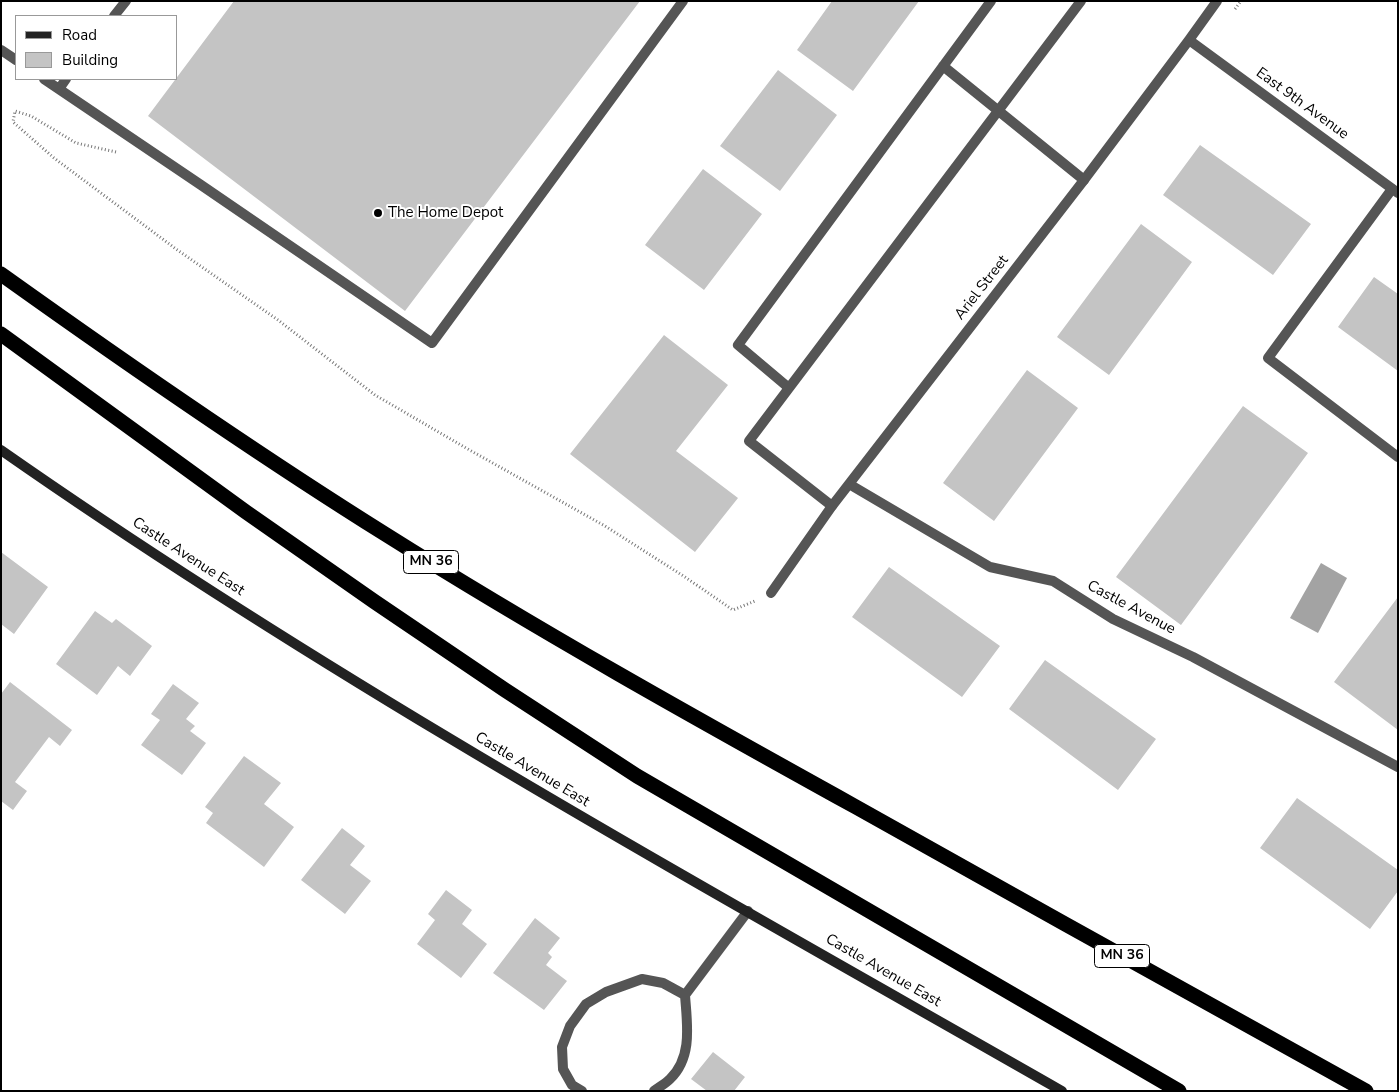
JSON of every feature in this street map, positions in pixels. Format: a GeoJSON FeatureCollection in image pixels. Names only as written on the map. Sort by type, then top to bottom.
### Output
{"type":"FeatureCollection","features":[{"type":"Feature","properties":{"kind":"highway","name":"MN 36"},"geometry":{"type":"LineString","coordinates":[[1,274],[93,340],[287,471],[485,596],[685,712],[1366,1091]]}},
{"type":"Feature","properties":{"kind":"highway"},"geometry":{"type":"LineString","coordinates":[[1,334],[246,512],[505,690],[637,776],[1179,1091]]}},
{"type":"Feature","properties":{"kind":"street"},"geometry":{"type":"LineString","coordinates":[[115,15],[126,1]]}},
{"type":"Feature","properties":{"kind":"street"},"geometry":{"type":"LineString","coordinates":[[46,80],[432,343],[683,1]]}},
{"type":"Feature","properties":{"kind":"street"},"geometry":{"type":"LineString","coordinates":[[789,388],[738,344],[991,1]]}},
{"type":"Feature","properties":{"kind":"street"},"geometry":{"type":"LineString","coordinates":[[832,506],[749,441],[1081,1]]}},
{"type":"Feature","properties":{"kind":"street","name":"Ariel Street"},"geometry":{"type":"LineString","coordinates":[[772,593],[832,506],[1084,180],[1217,1]]}},
{"type":"Feature","properties":{"kind":"street","name":"East 9th Avenue"},"geometry":{"type":"LineString","coordinates":[[1189,40],[1395,191]]}},
{"type":"Feature","properties":{"kind":"street"},"geometry":{"type":"LineString","coordinates":[[1,50],[15,59]]}},
{"type":"Feature","properties":{"kind":"street"},"geometry":{"type":"LineString","coordinates":[[943,66],[1084,180]]}},
{"type":"Feature","properties":{"kind":"street"},"geometry":{"type":"LineString","coordinates":[[59,89],[65,80]]}},
{"type":"Feature","properties":{"kind":"street"},"geometry":{"type":"LineString","coordinates":[[1395,191],[1268,358],[1398,457]]}},
{"type":"Feature","properties":{"kind":"street","name":"Castle Avenue East"},"geometry":{"type":"LineString","coordinates":[[1,450],[144,548],[333,668],[532,788],[1062,1091]]}},
{"type":"Feature","properties":{"kind":"street","name":"Castle Avenue"},"geometry":{"type":"LineString","coordinates":[[849,484],[990,567],[1052,581],[1113,619],[1193,658],[1398,767]]}},
{"type":"Feature","properties":{"kind":"street"},"geometry":{"type":"LineString","coordinates":[[654,1091],[670,1079],[683,1062],[688,1035],[685,995],[748,911]]}},
{"type":"Feature","properties":{"kind":"street"},"geometry":{"type":"LineString","coordinates":[[582,1091],[572,1085],[564,1069],[562,1047],[570,1026],[586,1004],[606,992],[642,979],[663,983],[685,995]]}},
{"type":"Feature","properties":{"kind":"path"},"geometry":{"type":"LineString","coordinates":[[140,143],[123,154],[76,143],[31,116],[15,111],[13,122],[54,158],[176,249],[278,320],[375,395],[605,526],[733,610],[772,593]]}},
{"type":"Feature","properties":{"kind":"shaded area"},"geometry":{"type":"Polygon","coordinates":[[[1321,563],[1347,578],[1318,633],[1290,618],[1321,563]]]}},
{"type":"Feature","properties":{"kind":"building","name":"The Home Depot"},"geometry":{"type":"Polygon","coordinates":[[[234,1],[640,1],[405,311],[148,116],[175,80],[178,80],[178,76],[234,1]]]}},
{"type":"Feature","properties":{"kind":"building"},"geometry":{"type":"Polygon","coordinates":[[[832,1],[919,1],[853,91],[797,50],[832,1]]]}},
{"type":"Feature","properties":{"kind":"building"},"geometry":{"type":"Polygon","coordinates":[[[778,70],[837,115],[780,191],[720,146],[778,70]]]}},
{"type":"Feature","properties":{"kind":"building"},"geometry":{"type":"Polygon","coordinates":[[[1200,145],[1311,224],[1273,275],[1163,195],[1200,145]]]}},
{"type":"Feature","properties":{"kind":"building"},"geometry":{"type":"Polygon","coordinates":[[[703,169],[762,214],[704,290],[645,245],[703,169]]]}},
{"type":"Feature","properties":{"kind":"building"},"geometry":{"type":"Polygon","coordinates":[[[1141,224],[1192,262],[1109,375],[1057,337],[1141,224]]]}},
{"type":"Feature","properties":{"kind":"building"},"geometry":{"type":"Polygon","coordinates":[[[1374,277],[1398,294],[1398,371],[1338,327],[1374,277]]]}},
{"type":"Feature","properties":{"kind":"building"},"geometry":{"type":"Polygon","coordinates":[[[664,335],[728,385],[676,451],[738,498],[695,552],[570,454],[664,335]]]}},
{"type":"Feature","properties":{"kind":"building"},"geometry":{"type":"Polygon","coordinates":[[[1027,370],[1078,408],[994,521],[943,483],[1027,370]]]}},
{"type":"Feature","properties":{"kind":"building"},"geometry":{"type":"Polygon","coordinates":[[[1243,406],[1308,453],[1181,625],[1116,577],[1243,406]]]}},
{"type":"Feature","properties":{"kind":"building"},"geometry":{"type":"Polygon","coordinates":[[[1,552],[48,587],[14,634],[1,624],[1,552]]]}},
{"type":"Feature","properties":{"kind":"building"},"geometry":{"type":"Polygon","coordinates":[[[889,567],[1000,646],[962,697],[852,617],[889,567]]]}},
{"type":"Feature","properties":{"kind":"building"},"geometry":{"type":"Polygon","coordinates":[[[1398,597],[1398,730],[1334,682],[1398,597]]]}},
{"type":"Feature","properties":{"kind":"building"},"geometry":{"type":"Polygon","coordinates":[[[95,611],[112,623],[116,619],[152,646],[130,676],[118,666],[97,695],[56,664],[95,611]]]}},
{"type":"Feature","properties":{"kind":"building"},"geometry":{"type":"Polygon","coordinates":[[[1045,660],[1156,739],[1118,790],[1009,709],[1045,660]]]}},
{"type":"Feature","properties":{"kind":"building"},"geometry":{"type":"Polygon","coordinates":[[[10,682],[72,730],[60,746],[49,737],[15,782],[27,791],[13,810],[1,801],[1,694],[10,682]]]}},
{"type":"Feature","properties":{"kind":"building"},"geometry":{"type":"Polygon","coordinates":[[[173,684],[199,703],[186,719],[195,726],[190,731],[206,743],[182,775],[141,745],[160,720],[151,714],[173,684]]]}},
{"type":"Feature","properties":{"kind":"building"},"geometry":{"type":"Polygon","coordinates":[[[244,756],[281,783],[264,804],[294,827],[264,867],[206,823],[213,813],[205,807],[244,756]]]}},
{"type":"Feature","properties":{"kind":"building"},"geometry":{"type":"Polygon","coordinates":[[[1297,798],[1398,870],[1398,891],[1370,929],[1260,848],[1297,798]]]}},
{"type":"Feature","properties":{"kind":"building"},"geometry":{"type":"Polygon","coordinates":[[[342,828],[365,846],[350,865],[371,881],[345,914],[301,880],[342,828]]]}},
{"type":"Feature","properties":{"kind":"building"},"geometry":{"type":"Polygon","coordinates":[[[446,890],[472,910],[462,924],[487,944],[461,978],[417,944],[435,920],[428,914],[446,890]]]}},
{"type":"Feature","properties":{"kind":"building"},"geometry":{"type":"Polygon","coordinates":[[[535,918],[560,938],[548,953],[552,957],[546,965],[567,981],[544,1010],[493,973],[535,918]]]}},
{"type":"Feature","properties":{"kind":"building"},"geometry":{"type":"Polygon","coordinates":[[[713,1052],[745,1077],[734,1091],[707,1091],[691,1079],[713,1052]]]}},
{"type":"Feature","properties":{"kind":"place","name":"The Home Depot"},"geometry":{"type":"Point","coordinates":[378,213]}}]}
